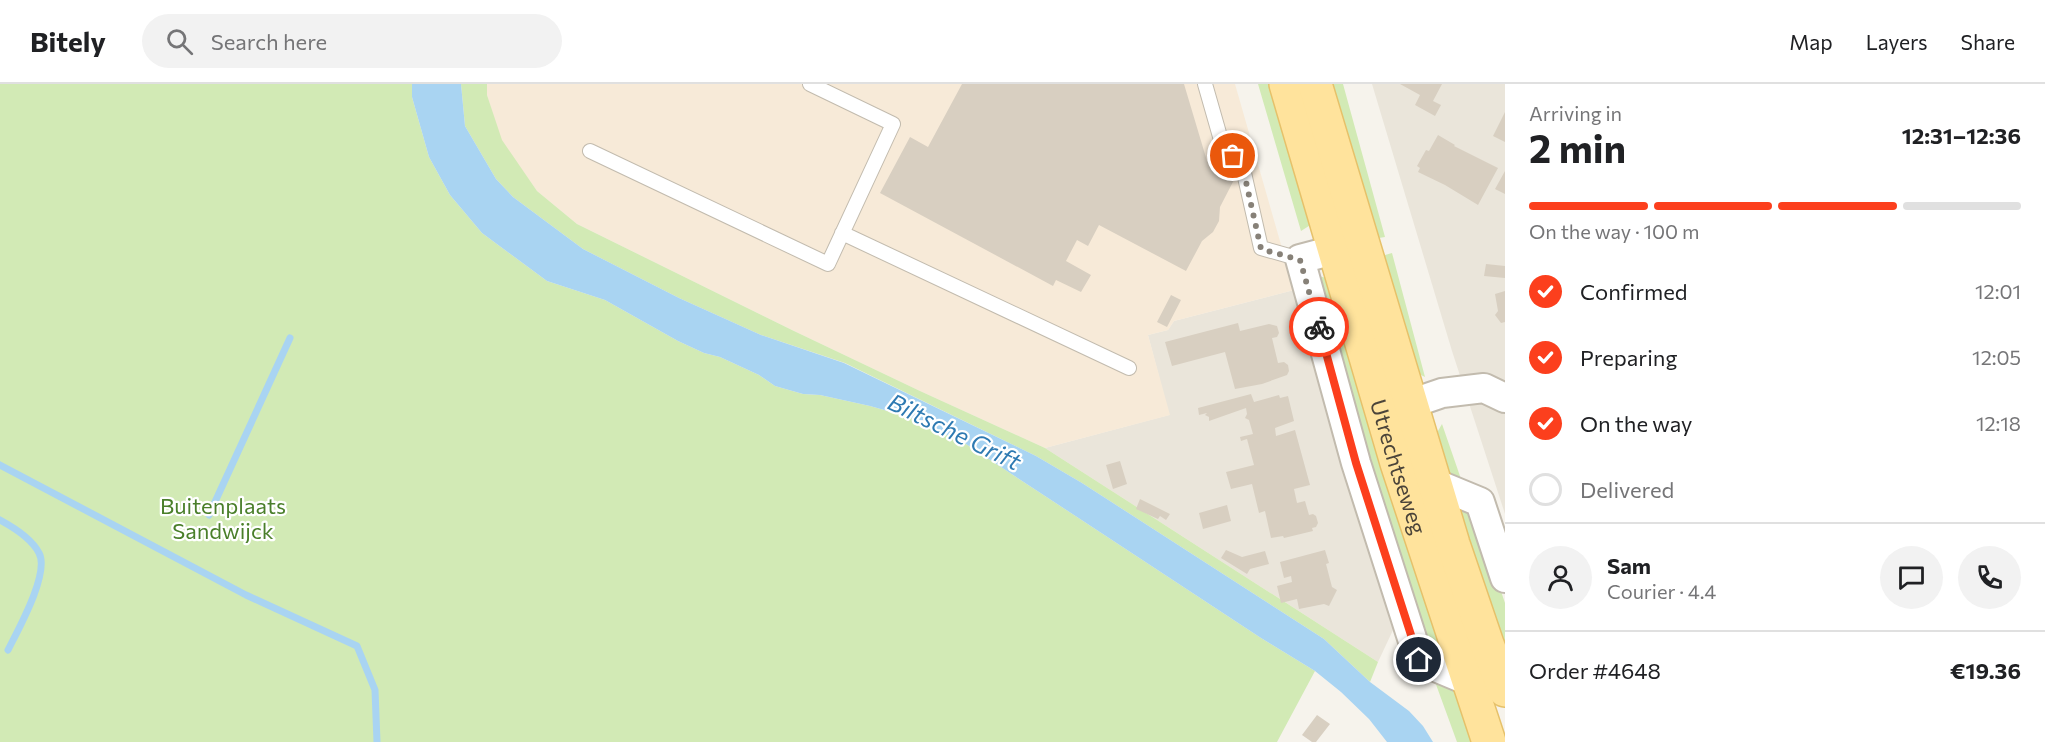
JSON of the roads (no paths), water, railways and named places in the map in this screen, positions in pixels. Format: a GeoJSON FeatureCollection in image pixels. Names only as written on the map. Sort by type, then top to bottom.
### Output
{"type":"FeatureCollection","features":[{"type":"Feature","properties":{"kind":"main road","name":"Utrechtseweg"},"geometry":{"type":"LineString","coordinates":[[1286,84],[1397,463],[1489,742]]}},
{"type":"Feature","properties":{"kind":"main road","name":"Utrechtseweg"},"geometry":{"type":"LineString","coordinates":[[1315,84],[1434,483],[1487,644],[1505,690]]}},
{"type":"Feature","properties":{"kind":"street"},"geometry":{"type":"LineString","coordinates":[[1300,260],[1334,250]]}},
{"type":"Feature","properties":{"kind":"street","name":"Utrechtseweg"},"geometry":{"type":"LineString","coordinates":[[1300,260],[1356,463],[1419,660],[1469,681]]}},
{"type":"Feature","properties":{"kind":"street"},"geometry":{"type":"LineString","coordinates":[[1410,404],[1442,393],[1484,388],[1505,398]]}},
{"type":"Feature","properties":{"kind":"street","name":"Utrechtseweg"},"geometry":{"type":"LineString","coordinates":[[1434,483],[1480,502],[1505,578]]}},
{"type":"Feature","properties":{"kind":"lane"},"geometry":{"type":"LineString","coordinates":[[590,151],[828,264],[893,124],[810,84]]}},
{"type":"Feature","properties":{"kind":"lane"},"geometry":{"type":"LineString","coordinates":[[1205,84],[1223,147],[1242,164],[1261,249],[1300,260]]}},
{"type":"Feature","properties":{"kind":"lane"},"geometry":{"type":"LineString","coordinates":[[842,233],[1129,368]]}},
{"type":"Feature","properties":{"kind":"water","name":"Biltsche Grift"},"geometry":{"type":"Polygon","coordinates":[[[412,84],[461,84],[465,126],[496,179],[513,197],[583,249],[679,298],[761,335],[844,363],[1036,456],[1082,483],[1324,639],[1370,682],[1409,711],[1423,726],[1433,742],[1387,742],[1369,719],[1315,671],[966,444],[909,417],[870,406],[820,395],[803,394],[775,386],[759,375],[678,341],[605,300],[547,281],[482,233],[450,195],[429,157],[412,97],[412,84]]]}},
{"type":"Feature","properties":{"kind":"waterway"},"geometry":{"type":"LineString","coordinates":[[209,515],[290,338]]}},
{"type":"Feature","properties":{"kind":"waterway"},"geometry":{"type":"LineString","coordinates":[[0,465],[246,595],[357,646],[375,690],[377,742]]}},
{"type":"Feature","properties":{"kind":"waterway"},"geometry":{"type":"LineString","coordinates":[[0,520],[32,543],[39,553],[41,562],[37,587],[8,650]]}},
{"type":"Feature","properties":{"kind":"park label","name":"Buitenplaats Sandwijck"},"geometry":{"type":"Point","coordinates":[223,518]}}]}
